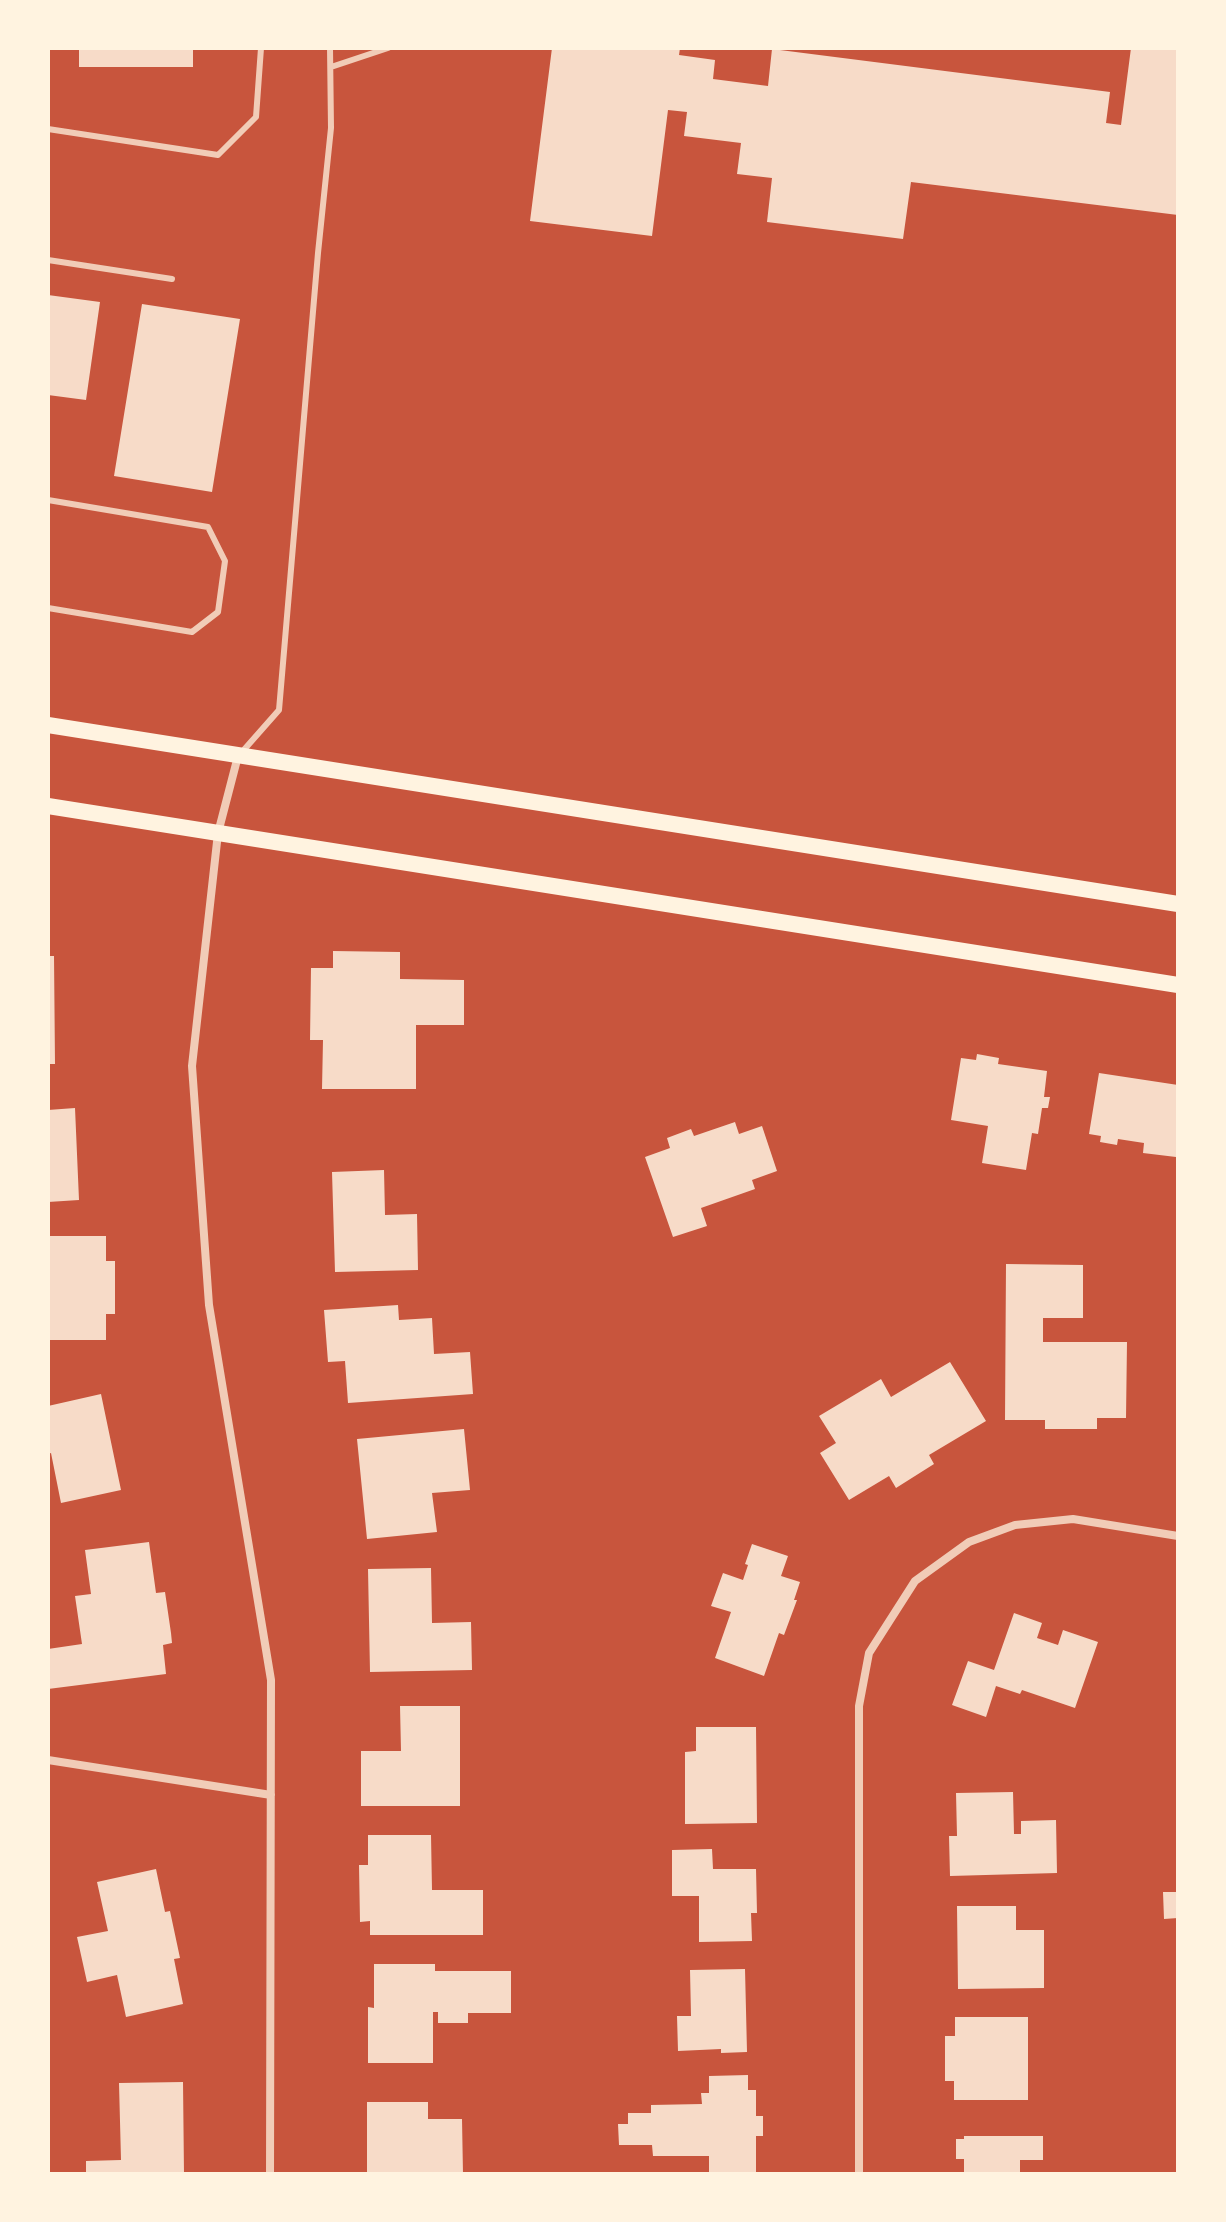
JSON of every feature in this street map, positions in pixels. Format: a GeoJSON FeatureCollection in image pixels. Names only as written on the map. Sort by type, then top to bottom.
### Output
{"type":"FeatureCollection","features":[{"type":"Feature","properties":{"kind":"main road"},"geometry":{"type":"LineString","coordinates":[[48,725],[1178,904]]}},
{"type":"Feature","properties":{"kind":"main road"},"geometry":{"type":"LineString","coordinates":[[48,806],[1178,985]]}},
{"type":"Feature","properties":{"kind":"street"},"geometry":{"type":"LineString","coordinates":[[238,756],[218,833],[192,1066],[209,1305],[271,1680],[270,2174]]}},
{"type":"Feature","properties":{"kind":"street"},"geometry":{"type":"LineString","coordinates":[[859,2174],[859,1706],[869,1653],[915,1581],[969,1542],[1015,1525],[1073,1519],[1178,1536]]}},
{"type":"Feature","properties":{"kind":"street"},"geometry":{"type":"LineString","coordinates":[[48,1760],[271,1795]]}},
{"type":"Feature","properties":{"kind":"lane"},"geometry":{"type":"LineString","coordinates":[[48,129],[218,155],[256,117],[261,48]]}},
{"type":"Feature","properties":{"kind":"lane"},"geometry":{"type":"LineString","coordinates":[[238,756],[279,710],[331,128],[330,48]]}},
{"type":"Feature","properties":{"kind":"lane"},"geometry":{"type":"LineString","coordinates":[[331,67],[388,48]]}},
{"type":"Feature","properties":{"kind":"lane"},"geometry":{"type":"LineString","coordinates":[[48,260],[172,279]]}},
{"type":"Feature","properties":{"kind":"lane"},"geometry":{"type":"LineString","coordinates":[[48,500],[208,527],[225,561],[218,612],[192,632],[48,608]]}},
{"type":"Feature","properties":{"kind":"building"},"geometry":{"type":"Polygon","coordinates":[[[79,48],[193,48],[193,67],[79,67],[79,48]]]}},
{"type":"Feature","properties":{"kind":"building"},"geometry":{"type":"Polygon","coordinates":[[[552,48],[680,48],[679,55],[715,60],[713,79],[768,86],[772,49],[1110,92],[1106,123],[1121,125],[1131,48],[1178,48],[1178,215],[911,182],[903,239],[767,222],[772,178],[737,174],[741,143],[684,136],[687,112],[668,110],[652,236],[530,221],[552,48]]]}},
{"type":"Feature","properties":{"kind":"building"},"geometry":{"type":"Polygon","coordinates":[[[48,295],[100,302],[86,400],[48,395],[48,295]]]}},
{"type":"Feature","properties":{"kind":"building"},"geometry":{"type":"Polygon","coordinates":[[[142,304],[240,319],[212,492],[114,476],[142,304]]]}},
{"type":"Feature","properties":{"kind":"building"},"geometry":{"type":"Polygon","coordinates":[[[333,951],[400,952],[400,979],[464,980],[464,1025],[416,1025],[416,1089],[322,1089],[323,1040],[310,1040],[311,968],[333,968],[333,951]]]}},
{"type":"Feature","properties":{"kind":"building"},"geometry":{"type":"Polygon","coordinates":[[[48,956],[54,956],[55,1064],[48,1064],[48,956]]]}},
{"type":"Feature","properties":{"kind":"building"},"geometry":{"type":"Polygon","coordinates":[[[977,1054],[999,1058],[998,1064],[1047,1071],[1044,1097],[1050,1097],[1048,1108],[1042,1108],[1038,1134],[1032,1133],[1026,1170],[982,1163],[988,1126],[951,1120],[961,1058],[976,1060],[977,1054]]]}},
{"type":"Feature","properties":{"kind":"building"},"geometry":{"type":"Polygon","coordinates":[[[1099,1073],[1178,1085],[1176,1157],[1143,1153],[1144,1143],[1118,1139],[1117,1145],[1100,1142],[1101,1136],[1089,1134],[1099,1073]]]}},
{"type":"Feature","properties":{"kind":"building"},"geometry":{"type":"Polygon","coordinates":[[[75,1108],[79,1200],[48,1202],[48,1110],[75,1108]]]}},
{"type":"Feature","properties":{"kind":"building"},"geometry":{"type":"Polygon","coordinates":[[[735,1122],[739,1134],[762,1126],[777,1171],[752,1180],[755,1189],[701,1208],[707,1226],[673,1237],[645,1157],[670,1148],[667,1138],[691,1129],[694,1136],[735,1122]]]}},
{"type":"Feature","properties":{"kind":"building"},"geometry":{"type":"Polygon","coordinates":[[[384,1170],[385,1215],[417,1214],[418,1270],[335,1272],[332,1172],[384,1170]]]}},
{"type":"Feature","properties":{"kind":"building"},"geometry":{"type":"Polygon","coordinates":[[[48,1236],[106,1236],[106,1261],[115,1261],[115,1314],[106,1314],[106,1340],[48,1340],[48,1236]]]}},
{"type":"Feature","properties":{"kind":"building"},"geometry":{"type":"Polygon","coordinates":[[[1006,1264],[1083,1265],[1083,1318],[1043,1318],[1043,1342],[1127,1342],[1126,1418],[1097,1418],[1097,1429],[1045,1429],[1045,1420],[1005,1420],[1006,1264]]]}},
{"type":"Feature","properties":{"kind":"building"},"geometry":{"type":"Polygon","coordinates":[[[398,1305],[399,1320],[432,1318],[434,1354],[470,1352],[473,1394],[348,1403],[345,1361],[328,1362],[324,1310],[398,1305]]]}},
{"type":"Feature","properties":{"kind":"building"},"geometry":{"type":"Polygon","coordinates":[[[950,1362],[986,1421],[929,1455],[934,1464],[896,1488],[889,1476],[849,1500],[820,1453],[836,1443],[819,1416],[881,1379],[891,1397],[950,1362]]]}},
{"type":"Feature","properties":{"kind":"building"},"geometry":{"type":"Polygon","coordinates":[[[101,1394],[121,1490],[61,1503],[51,1453],[48,1454],[48,1406],[101,1394]]]}},
{"type":"Feature","properties":{"kind":"building"},"geometry":{"type":"Polygon","coordinates":[[[464,1429],[470,1490],[432,1493],[437,1532],[367,1539],[357,1439],[464,1429]]]}},
{"type":"Feature","properties":{"kind":"building"},"geometry":{"type":"Polygon","coordinates":[[[149,1542],[156,1593],[165,1592],[171,1633],[172,1643],[163,1645],[166,1674],[48,1689],[48,1649],[82,1644],[75,1596],[91,1594],[85,1550],[149,1542]]]}},
{"type":"Feature","properties":{"kind":"building"},"geometry":{"type":"Polygon","coordinates":[[[752,1544],[788,1556],[781,1576],[800,1582],[784,1635],[779,1633],[764,1676],[715,1658],[731,1612],[711,1606],[723,1573],[743,1580],[752,1544]]]}},
{"type":"Feature","properties":{"kind":"building"},"geometry":{"type":"Polygon","coordinates":[[[431,1568],[432,1623],[471,1622],[472,1670],[370,1672],[368,1569],[431,1568]]]}},
{"type":"Feature","properties":{"kind":"building"},"geometry":{"type":"Polygon","coordinates":[[[1014,1613],[1042,1623],[1037,1638],[1058,1645],[1063,1630],[1098,1642],[1075,1708],[1022,1690],[1020,1694],[996,1686],[986,1717],[952,1705],[968,1661],[994,1670],[1014,1613]]]}},
{"type":"Feature","properties":{"kind":"building"},"geometry":{"type":"Polygon","coordinates":[[[400,1706],[460,1706],[460,1806],[361,1806],[361,1751],[401,1751],[400,1706]]]}},
{"type":"Feature","properties":{"kind":"building"},"geometry":{"type":"Polygon","coordinates":[[[696,1727],[756,1727],[757,1823],[685,1824],[685,1752],[696,1751],[696,1727]]]}},
{"type":"Feature","properties":{"kind":"building"},"geometry":{"type":"Polygon","coordinates":[[[1013,1792],[1014,1834],[1021,1834],[1021,1821],[1056,1820],[1057,1873],[950,1876],[949,1836],[957,1836],[956,1793],[1013,1792]]]}},
{"type":"Feature","properties":{"kind":"building"},"geometry":{"type":"Polygon","coordinates":[[[368,1835],[431,1835],[432,1890],[483,1890],[483,1935],[370,1935],[370,1921],[360,1922],[359,1865],[368,1865],[368,1835]]]}},
{"type":"Feature","properties":{"kind":"building"},"geometry":{"type":"Polygon","coordinates":[[[712,1849],[713,1869],[756,1869],[757,1913],[751,1913],[752,1941],[699,1942],[699,1896],[672,1896],[672,1850],[712,1849]]]}},
{"type":"Feature","properties":{"kind":"building"},"geometry":{"type":"Polygon","coordinates":[[[156,1869],[165,1912],[170,1911],[180,1958],[174,1959],[183,2004],[126,2017],[117,1975],[87,1982],[77,1937],[108,1931],[97,1882],[156,1869]]]}},
{"type":"Feature","properties":{"kind":"building"},"geometry":{"type":"Polygon","coordinates":[[[1163,1892],[1178,1892],[1178,1918],[1164,1919],[1163,1892]]]}},
{"type":"Feature","properties":{"kind":"building"},"geometry":{"type":"Polygon","coordinates":[[[957,1906],[1016,1906],[1016,1930],[1044,1930],[1044,1988],[958,1989],[957,1906]]]}},
{"type":"Feature","properties":{"kind":"building"},"geometry":{"type":"Polygon","coordinates":[[[374,1964],[435,1964],[435,1971],[511,1971],[511,2013],[468,2013],[468,2023],[438,2023],[438,2012],[433,2012],[433,2063],[368,2063],[368,2007],[374,2008],[374,1964]]]}},
{"type":"Feature","properties":{"kind":"building"},"geometry":{"type":"Polygon","coordinates":[[[745,1969],[747,2052],[721,2053],[721,2049],[678,2051],[677,2016],[691,2016],[690,1970],[745,1969]]]}},
{"type":"Feature","properties":{"kind":"building"},"geometry":{"type":"Polygon","coordinates":[[[955,2017],[1028,2017],[1028,2100],[954,2100],[954,2081],[945,2081],[945,2036],[955,2036],[955,2017]]]}},
{"type":"Feature","properties":{"kind":"building"},"geometry":{"type":"Polygon","coordinates":[[[748,2075],[748,2090],[756,2090],[756,2116],[763,2116],[763,2136],[756,2136],[756,2174],[709,2174],[709,2156],[653,2156],[652,2145],[619,2145],[618,2124],[628,2124],[628,2113],[651,2113],[651,2105],[702,2104],[701,2093],[709,2093],[709,2076],[748,2075]]]}},
{"type":"Feature","properties":{"kind":"building"},"geometry":{"type":"Polygon","coordinates":[[[183,2082],[184,2174],[86,2174],[86,2161],[121,2160],[119,2083],[183,2082]]]}},
{"type":"Feature","properties":{"kind":"building"},"geometry":{"type":"Polygon","coordinates":[[[367,2102],[428,2102],[428,2119],[462,2119],[463,2174],[367,2174],[367,2102]]]}},
{"type":"Feature","properties":{"kind":"building"},"geometry":{"type":"Polygon","coordinates":[[[964,2136],[1043,2136],[1043,2160],[1020,2160],[1020,2174],[964,2174],[964,2159],[956,2159],[956,2139],[964,2139],[964,2136]]]}}]}
